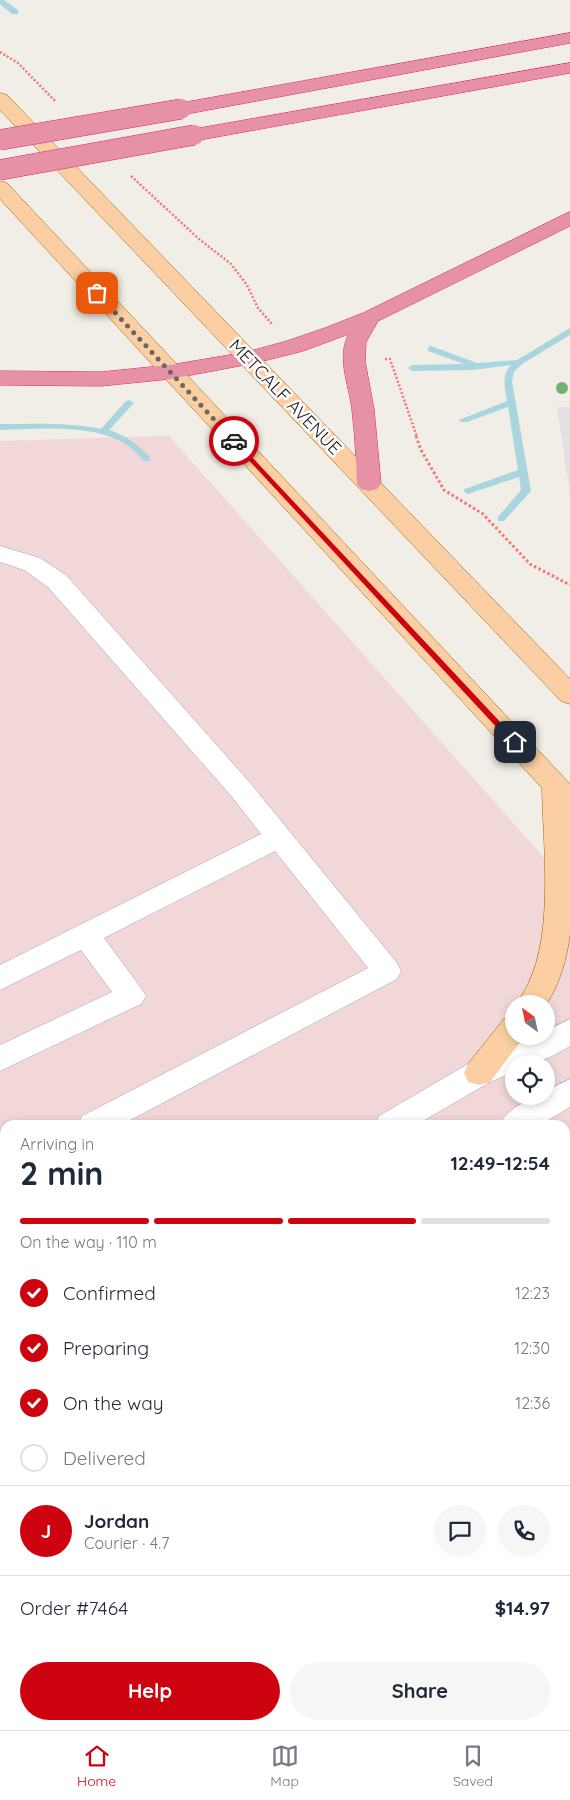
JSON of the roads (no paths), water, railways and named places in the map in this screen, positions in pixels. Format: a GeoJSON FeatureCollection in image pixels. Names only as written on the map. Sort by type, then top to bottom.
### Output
{"type":"FeatureCollection","features":[{"type":"Feature","properties":{"kind":"highway"},"geometry":{"type":"LineString","coordinates":[[0,140],[570,38]]}},
{"type":"Feature","properties":{"kind":"highway"},"geometry":{"type":"LineString","coordinates":[[0,170],[570,68]]}},
{"type":"Feature","properties":{"kind":"highway"},"geometry":{"type":"LineString","coordinates":[[0,378],[102,378],[170,372],[247,358],[295,346],[333,333],[370,317],[570,218]]}},
{"type":"Feature","properties":{"kind":"highway"},"geometry":{"type":"LineString","coordinates":[[369,484],[363,409],[354,361],[355,342],[370,317]]}},
{"type":"Feature","properties":{"kind":"main road","name":"METCALF AVENUE"},"geometry":{"type":"LineString","coordinates":[[0,98],[570,695]]}},
{"type":"Feature","properties":{"kind":"main road"},"geometry":{"type":"LineString","coordinates":[[0,187],[563,793],[559,911],[554,947],[542,987],[537,995]]}},
{"type":"Feature","properties":{"kind":"main road"},"geometry":{"type":"LineString","coordinates":[[479,1073],[505,1040]]}},
{"type":"Feature","properties":{"kind":"street"},"geometry":{"type":"LineString","coordinates":[[0,554],[32,564],[57,581],[242,791],[386,971],[103,1120]]}},
{"type":"Feature","properties":{"kind":"street"},"geometry":{"type":"LineString","coordinates":[[0,978],[279,837]]}},
{"type":"Feature","properties":{"kind":"street"},"geometry":{"type":"LineString","coordinates":[[0,1059],[131,996],[86,936]]}},
{"type":"Feature","properties":{"kind":"street"},"geometry":{"type":"LineString","coordinates":[[399,1120],[479,1073],[547,1045],[570,1031]]}},
{"type":"Feature","properties":{"kind":"street"},"geometry":{"type":"LineString","coordinates":[[522,1120],[570,1092]]}},
{"type":"Feature","properties":{"kind":"waterway"},"geometry":{"type":"LineString","coordinates":[[0,0],[15,12]]}},
{"type":"Feature","properties":{"kind":"waterway"},"geometry":{"type":"LineString","coordinates":[[519,362],[570,331]]}},
{"type":"Feature","properties":{"kind":"waterway"},"geometry":{"type":"LineString","coordinates":[[431,349],[476,366],[519,362]]}},
{"type":"Feature","properties":{"kind":"waterway"},"geometry":{"type":"LineString","coordinates":[[511,402],[508,382],[510,371],[519,362]]}},
{"type":"Feature","properties":{"kind":"waterway"},"geometry":{"type":"LineString","coordinates":[[412,368],[473,367]]}},
{"type":"Feature","properties":{"kind":"waterway"},"geometry":{"type":"LineString","coordinates":[[464,420],[511,402]]}},
{"type":"Feature","properties":{"kind":"waterway"},"geometry":{"type":"LineString","coordinates":[[511,402],[523,472]]}},
{"type":"Feature","properties":{"kind":"waterway"},"geometry":{"type":"LineString","coordinates":[[103,432],[129,403]]}},
{"type":"Feature","properties":{"kind":"waterway"},"geometry":{"type":"LineString","coordinates":[[0,427],[61,427],[107,433],[128,441],[147,459]]}},
{"type":"Feature","properties":{"kind":"waterway"},"geometry":{"type":"LineString","coordinates":[[468,491],[523,472]]}},
{"type":"Feature","properties":{"kind":"waterway"},"geometry":{"type":"LineString","coordinates":[[501,519],[526,491],[523,472]]}}]}
